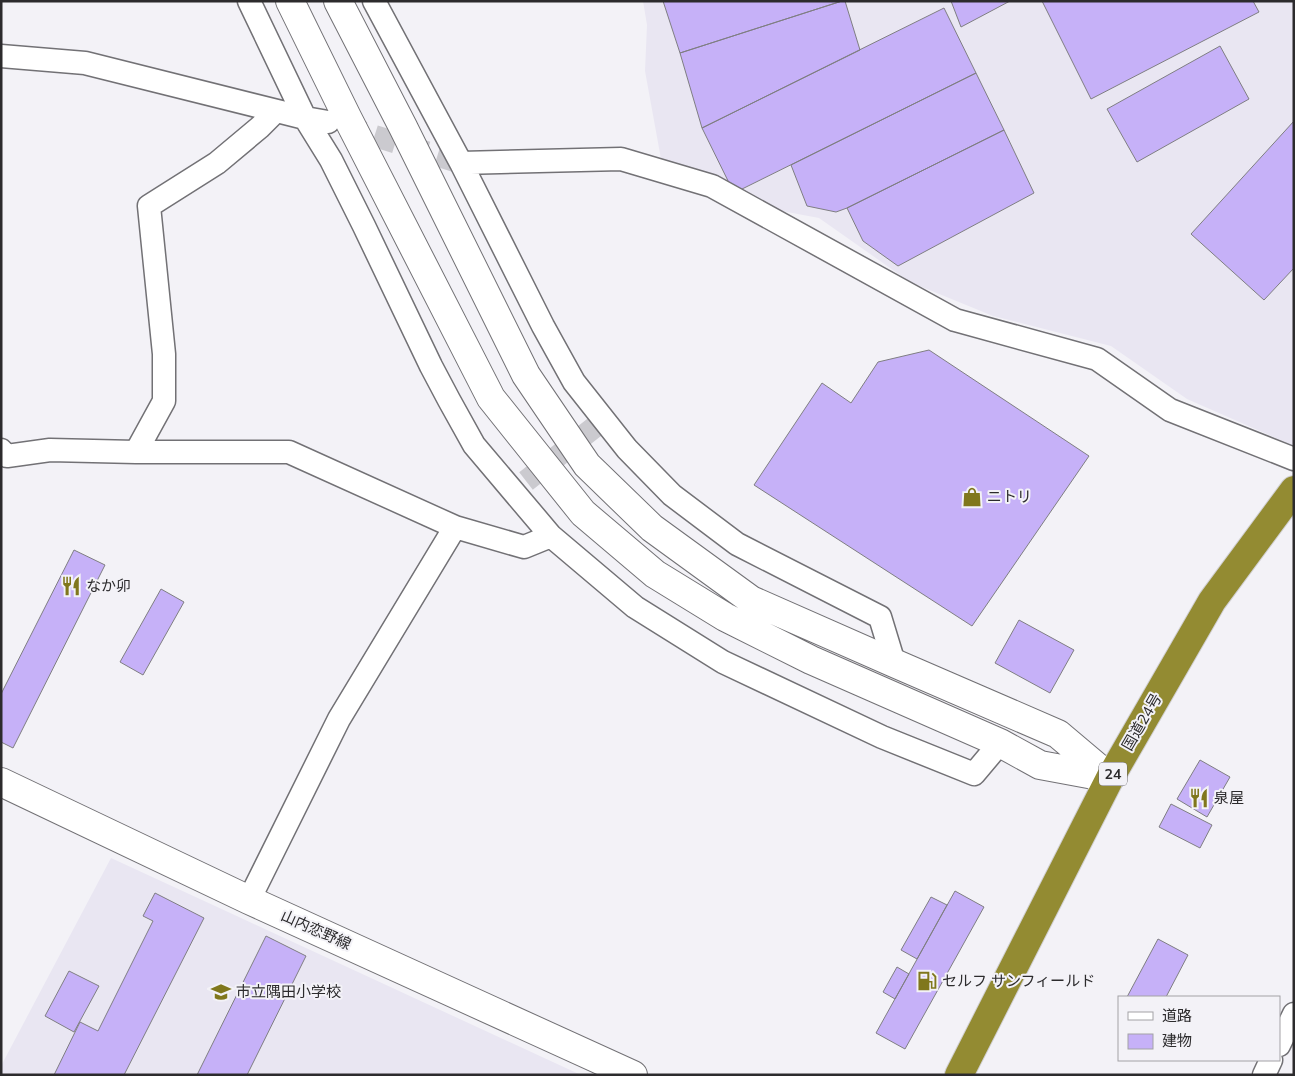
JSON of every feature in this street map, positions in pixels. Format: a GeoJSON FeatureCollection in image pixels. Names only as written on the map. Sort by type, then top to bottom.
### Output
{"type":"FeatureCollection","features":[{"type":"Feature","properties":{"kind":"highway","name":"国道24号"},"geometry":{"type":"LineString","coordinates":[[960,1075],[1110,778],[1212,601],[1294,490]]}},
{"type":"Feature","properties":{"kind":"street"},"geometry":{"type":"LineString","coordinates":[[249,1],[305,118],[331,160],[449,400],[474,445],[519,486],[551,536],[635,607],[723,662],[882,737],[974,774],[1000,743]]}},
{"type":"Feature","properties":{"kind":"street"},"geometry":{"type":"LineString","coordinates":[[290,1],[347,118],[491,398],[583,513],[655,574],[725,617],[811,660],[1000,743],[1040,765],[1110,778]]}},
{"type":"Feature","properties":{"kind":"street"},"geometry":{"type":"LineString","coordinates":[[338,1],[403,127],[526,376],[587,465],[652,528],[752,600],[1058,734],[1110,778]]}},
{"type":"Feature","properties":{"kind":"street"},"geometry":{"type":"LineString","coordinates":[[374,1],[462,163],[569,374],[600,422],[672,495],[737,544],[880,617],[894,663]]}},
{"type":"Feature","properties":{"kind":"street"},"geometry":{"type":"LineString","coordinates":[[1,56],[85,63],[276,111],[328,122]]}},
{"type":"Feature","properties":{"kind":"street"},"geometry":{"type":"LineString","coordinates":[[136,452],[164,401],[164,354],[149,206],[217,163],[276,111]]}},
{"type":"Feature","properties":{"kind":"street"},"geometry":{"type":"LineString","coordinates":[[462,163],[622,159],[712,186],[955,320],[1097,359],[1170,410],[1294,459]]}},
{"type":"Feature","properties":{"kind":"street"},"geometry":{"type":"LineString","coordinates":[[1,450],[7,456],[50,450],[289,452],[455,526],[524,547],[551,536]]}},
{"type":"Feature","properties":{"kind":"street"},"geometry":{"type":"LineString","coordinates":[[249,900],[339,719],[455,526]]}},
{"type":"Feature","properties":{"kind":"street","name":"山内恋野線"},"geometry":{"type":"LineString","coordinates":[[1,782],[249,900],[633,1075]]}},
{"type":"Feature","properties":{"kind":"street"},"geometry":{"type":"LineString","coordinates":[[1280,1043],[1294,1014]]}},
{"type":"Feature","properties":{"kind":"street"},"geometry":{"type":"LineString","coordinates":[[1264,1075],[1271,1061]]}},
{"type":"Feature","properties":{"kind":"shaded area"},"geometry":{"type":"Polygon","coordinates":[[[643,1],[1294,1],[1294,446],[1187,399],[1111,346],[993,316],[910,282],[819,218],[739,203],[696,182],[661,159],[645,71],[647,25],[643,1]]]}},
{"type":"Feature","properties":{"kind":"shaded area","name":"市立隅田小学校"},"geometry":{"type":"Polygon","coordinates":[[[111,858],[581,1075],[1,1075],[1,1066],[111,858]]]}},
{"type":"Feature","properties":{"kind":"building"},"geometry":{"type":"Polygon","coordinates":[[[663,1],[842,1],[680,53],[663,1]]]}},
{"type":"Feature","properties":{"kind":"building"},"geometry":{"type":"Polygon","coordinates":[[[845,1],[860,50],[702,128],[680,53],[845,1]]]}},
{"type":"Feature","properties":{"kind":"building"},"geometry":{"type":"Polygon","coordinates":[[[951,1],[1010,1],[961,27],[951,1]]]}},
{"type":"Feature","properties":{"kind":"building"},"geometry":{"type":"Polygon","coordinates":[[[1042,1],[1253,1],[1259,12],[1091,99],[1042,1]]]}},
{"type":"Feature","properties":{"kind":"building"},"geometry":{"type":"Polygon","coordinates":[[[944,8],[976,73],[734,193],[702,128],[944,8]]]}},
{"type":"Feature","properties":{"kind":"building"},"geometry":{"type":"Polygon","coordinates":[[[1220,46],[1249,99],[1137,162],[1107,109],[1220,46]]]}},
{"type":"Feature","properties":{"kind":"building"},"geometry":{"type":"Polygon","coordinates":[[[976,73],[1004,130],[847,208],[836,212],[807,206],[791,165],[976,73]]]}},
{"type":"Feature","properties":{"kind":"building"},"geometry":{"type":"Polygon","coordinates":[[[1294,121],[1294,268],[1264,300],[1191,234],[1294,121]]]}},
{"type":"Feature","properties":{"kind":"building"},"geometry":{"type":"Polygon","coordinates":[[[1004,130],[1034,193],[898,266],[863,241],[847,208],[1004,130]]]}},
{"type":"Feature","properties":{"kind":"building"},"geometry":{"type":"Polygon","coordinates":[[[929,350],[1089,456],[972,626],[754,485],[822,383],[851,403],[878,362],[929,350]]]}},
{"type":"Feature","properties":{"kind":"building"},"geometry":{"type":"Polygon","coordinates":[[[74,550],[105,565],[13,748],[1,742],[1,694],[74,550]]]}},
{"type":"Feature","properties":{"kind":"building"},"geometry":{"type":"Polygon","coordinates":[[[161,589],[184,602],[143,675],[120,662],[161,589]]]}},
{"type":"Feature","properties":{"kind":"building"},"geometry":{"type":"Polygon","coordinates":[[[1019,620],[1074,650],[1050,693],[995,663],[1019,620]]]}},
{"type":"Feature","properties":{"kind":"building"},"geometry":{"type":"Polygon","coordinates":[[[1200,760],[1230,777],[1207,817],[1177,799],[1200,760]]]}},
{"type":"Feature","properties":{"kind":"building"},"geometry":{"type":"Polygon","coordinates":[[[1171,804],[1212,825],[1200,848],[1159,827],[1171,804]]]}},
{"type":"Feature","properties":{"kind":"building"},"geometry":{"type":"Polygon","coordinates":[[[955,891],[984,907],[905,1049],[876,1033],[955,891]]]}},
{"type":"Feature","properties":{"kind":"building"},"geometry":{"type":"Polygon","coordinates":[[[155,893],[204,918],[124,1075],[54,1075],[80,1022],[98,1031],[153,921],[143,916],[155,893]]]}},
{"type":"Feature","properties":{"kind":"building"},"geometry":{"type":"Polygon","coordinates":[[[931,897],[947,905],[917,959],[901,950],[931,897]]]}},
{"type":"Feature","properties":{"kind":"building"},"geometry":{"type":"Polygon","coordinates":[[[266,936],[306,956],[247,1075],[197,1075],[266,936]]]}},
{"type":"Feature","properties":{"kind":"building"},"geometry":{"type":"Polygon","coordinates":[[[1158,939],[1188,955],[1167,996],[1128,996],[1158,939]]]}},
{"type":"Feature","properties":{"kind":"building"},"geometry":{"type":"Polygon","coordinates":[[[897,967],[909,974],[895,999],[883,992],[897,967]]]}},
{"type":"Feature","properties":{"kind":"building"},"geometry":{"type":"Polygon","coordinates":[[[69,971],[99,986],[74,1032],[45,1016],[69,971]]]}},
{"type":"Feature","properties":{"kind":"tunnel"},"geometry":{"type":"LineString","coordinates":[[343,126],[461,163]]}},
{"type":"Feature","properties":{"kind":"tunnel"},"geometry":{"type":"LineString","coordinates":[[526,481],[596,426]]}},
{"type":"Feature","properties":{"kind":"place","name":"ニトリ"},"geometry":{"type":"Point","coordinates":[972,497]}},
{"type":"Feature","properties":{"kind":"place","name":"なか卯"},"geometry":{"type":"Point","coordinates":[71,586]}},
{"type":"Feature","properties":{"kind":"place","name":"泉屋"},"geometry":{"type":"Point","coordinates":[1199,798]}},
{"type":"Feature","properties":{"kind":"place","name":"セルフ サンフィールド"},"geometry":{"type":"Point","coordinates":[927,981]}},
{"type":"Feature","properties":{"kind":"place","name":"市立隅田小学校"},"geometry":{"type":"Point","coordinates":[221,992]}}]}
